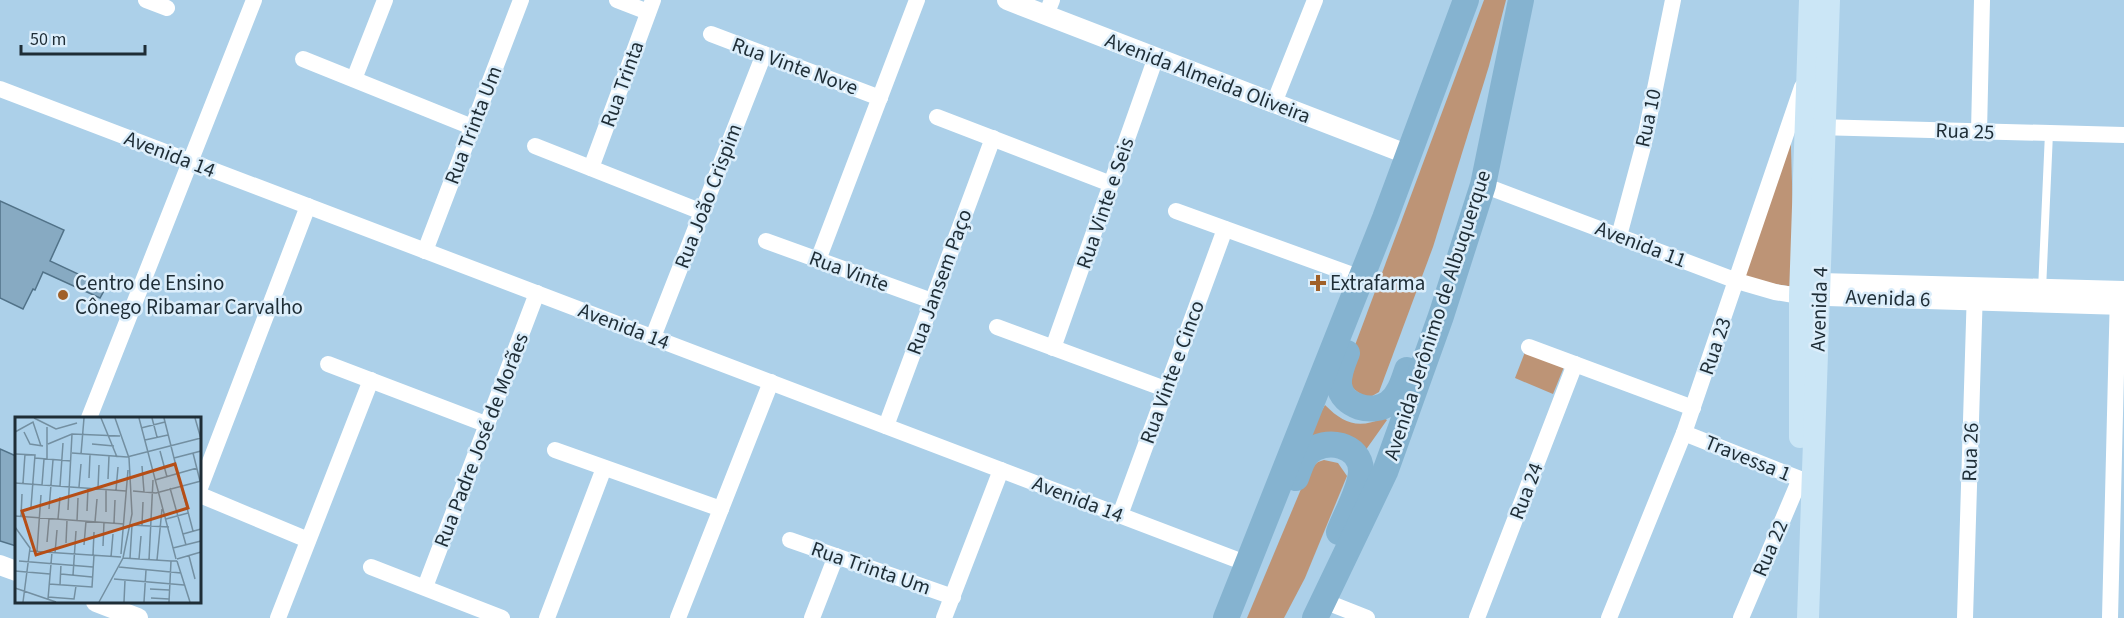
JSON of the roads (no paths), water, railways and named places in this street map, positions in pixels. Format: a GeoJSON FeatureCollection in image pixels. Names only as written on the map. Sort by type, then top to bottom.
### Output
{"type":"FeatureCollection","features":[{"type":"Feature","properties":{"kind":"main road"},"geometry":{"type":"LineString","coordinates":[[1226,618],[1409,155],[1466,0]]}},
{"type":"Feature","properties":{"kind":"main road","name":"Avenida Jerônimo de Albuquerque"},"geometry":{"type":"LineString","coordinates":[[1332,612],[1395,447],[1441,316],[1483,184],[1521,0]]}},
{"type":"Feature","properties":{"kind":"main road","name":"Avenida 4"},"geometry":{"type":"LineString","coordinates":[[1810,0],[1808,69],[1815,127]]}},
{"type":"Feature","properties":{"kind":"main road","name":"Avenida 4"},"geometry":{"type":"LineString","coordinates":[[1794,618],[1806,479],[1814,291],[1815,127],[1829,0]]}},
{"type":"Feature","properties":{"kind":"main road"},"geometry":{"type":"LineString","coordinates":[[1409,155],[1383,254],[1339,378],[1341,393],[1357,406],[1374,409],[1384,406],[1399,391],[1483,184]]}},
{"type":"Feature","properties":{"kind":"main road"},"geometry":{"type":"LineString","coordinates":[[1235,618],[1263,561],[1305,457],[1318,446],[1335,444],[1350,449],[1358,458],[1361,468],[1360,479],[1302,618]]}},
{"type":"Feature","properties":{"kind":"main road","name":"Avenida 4"},"geometry":{"type":"LineString","coordinates":[[1806,479],[1808,618]]}},
{"type":"Feature","properties":{"kind":"street"},"geometry":{"type":"LineString","coordinates":[[146,0],[167,8]]}},
{"type":"Feature","properties":{"kind":"street"},"geometry":{"type":"LineString","coordinates":[[89,417],[254,0]]}},
{"type":"Feature","properties":{"kind":"street"},"geometry":{"type":"LineString","coordinates":[[354,79],[385,0]]}},
{"type":"Feature","properties":{"kind":"street","name":"Rua Trinta Um"},"geometry":{"type":"LineString","coordinates":[[425,251],[521,0]]}},
{"type":"Feature","properties":{"kind":"street"},"geometry":{"type":"LineString","coordinates":[[617,0],[650,6]]}},
{"type":"Feature","properties":{"kind":"street"},"geometry":{"type":"LineString","coordinates":[[818,260],[917,0]]}},
{"type":"Feature","properties":{"kind":"street","name":"Avenida Almeida Oliveira"},"geometry":{"type":"LineString","coordinates":[[1007,0],[1049,8],[1156,57],[1409,155]]}},
{"type":"Feature","properties":{"kind":"street"},"geometry":{"type":"LineString","coordinates":[[1274,103],[1315,0]]}},
{"type":"Feature","properties":{"kind":"street","name":"Rua 10"},"geometry":{"type":"LineString","coordinates":[[1619,236],[1644,143],[1673,0]]}},
{"type":"Feature","properties":{"kind":"street"},"geometry":{"type":"LineString","coordinates":[[1979,132],[1982,0]]}},
{"type":"Feature","properties":{"kind":"street","name":"Rua Trinta"},"geometry":{"type":"LineString","coordinates":[[591,168],[650,6]]}},
{"type":"Feature","properties":{"kind":"street","name":"Rua Vinte Nove"},"geometry":{"type":"LineString","coordinates":[[711,34],[880,98]]}},
{"type":"Feature","properties":{"kind":"street","name":"Rua João Crispim"},"geometry":{"type":"LineString","coordinates":[[653,337],[764,54]]}},
{"type":"Feature","properties":{"kind":"street","name":"Rua Vinte e Seis"},"geometry":{"type":"LineString","coordinates":[[1053,348],[1156,57]]}},
{"type":"Feature","properties":{"kind":"street"},"geometry":{"type":"LineString","coordinates":[[303,59],[472,127]]}},
{"type":"Feature","properties":{"kind":"street","name":"Rua 23"},"geometry":{"type":"LineString","coordinates":[[1609,618],[1684,433],[1808,69]]}},
{"type":"Feature","properties":{"kind":"street","name":"Avenida 14"},"geometry":{"type":"LineString","coordinates":[[0,89],[1248,564]]}},
{"type":"Feature","properties":{"kind":"street"},"geometry":{"type":"LineString","coordinates":[[937,117],[1111,184]]}},
{"type":"Feature","properties":{"kind":"street","name":"Rua 25"},"geometry":{"type":"LineString","coordinates":[[1815,127],[2124,135]]}},
{"type":"Feature","properties":{"kind":"street","name":"Rua Jansem Paço"},"geometry":{"type":"LineString","coordinates":[[886,426],[993,138]]}},
{"type":"Feature","properties":{"kind":"street"},"geometry":{"type":"LineString","coordinates":[[535,146],[702,212]]}},
{"type":"Feature","properties":{"kind":"street","name":"Avenida 11"},"geometry":{"type":"LineString","coordinates":[[1483,184],[1737,281],[1775,292],[1814,291]]}},
{"type":"Feature","properties":{"kind":"street"},"geometry":{"type":"LineString","coordinates":[[201,485],[308,207]]}},
{"type":"Feature","properties":{"kind":"street"},"geometry":{"type":"LineString","coordinates":[[1176,211],[1361,278]]}},
{"type":"Feature","properties":{"kind":"street","name":"Rua Vinte e Cinco"},"geometry":{"type":"LineString","coordinates":[[1120,515],[1225,229]]}},
{"type":"Feature","properties":{"kind":"street","name":"Rua Vinte"},"geometry":{"type":"LineString","coordinates":[[766,241],[932,301]]}},
{"type":"Feature","properties":{"kind":"street","name":"Avenida 6"},"geometry":{"type":"LineString","coordinates":[[1814,291],[2121,298]]}},
{"type":"Feature","properties":{"kind":"street","name":"Rua Padre José de Morães"},"geometry":{"type":"LineString","coordinates":[[425,587],[537,293]]}},
{"type":"Feature","properties":{"kind":"street","name":"Rua 26"},"geometry":{"type":"LineString","coordinates":[[1965,618],[1975,294]]}},
{"type":"Feature","properties":{"kind":"street"},"geometry":{"type":"LineString","coordinates":[[2110,618],[2119,456],[2121,298]]}},
{"type":"Feature","properties":{"kind":"street"},"geometry":{"type":"LineString","coordinates":[[997,327],[1165,389]]}},
{"type":"Feature","properties":{"kind":"street"},"geometry":{"type":"LineString","coordinates":[[1529,347],[1693,408]]}},
{"type":"Feature","properties":{"kind":"street"},"geometry":{"type":"LineString","coordinates":[[328,364],[488,425]]}},
{"type":"Feature","properties":{"kind":"street","name":"Rua 24"},"geometry":{"type":"LineString","coordinates":[[1477,618],[1575,364]]}},
{"type":"Feature","properties":{"kind":"street"},"geometry":{"type":"LineString","coordinates":[[278,618],[371,380]]}},
{"type":"Feature","properties":{"kind":"street"},"geometry":{"type":"LineString","coordinates":[[678,618],[771,382]]}},
{"type":"Feature","properties":{"kind":"street","name":"Travessa 1"},"geometry":{"type":"LineString","coordinates":[[1684,433],[1806,479]]}},
{"type":"Feature","properties":{"kind":"street"},"geometry":{"type":"LineString","coordinates":[[555,450],[721,510]]}},
{"type":"Feature","properties":{"kind":"street"},"geometry":{"type":"LineString","coordinates":[[547,618],[604,468]]}},
{"type":"Feature","properties":{"kind":"street"},"geometry":{"type":"LineString","coordinates":[[944,618],[1001,470]]}},
{"type":"Feature","properties":{"kind":"street","name":"Rua 22"},"geometry":{"type":"LineString","coordinates":[[1741,618],[1806,479]]}},
{"type":"Feature","properties":{"kind":"street"},"geometry":{"type":"LineString","coordinates":[[201,495],[308,540]]}},
{"type":"Feature","properties":{"kind":"street","name":"Rua Trinta Um"},"geometry":{"type":"LineString","coordinates":[[790,540],[953,597]]}},
{"type":"Feature","properties":{"kind":"street"},"geometry":{"type":"LineString","coordinates":[[812,618],[836,556]]}},
{"type":"Feature","properties":{"kind":"street"},"geometry":{"type":"LineString","coordinates":[[0,565],[15,571]]}},
{"type":"Feature","properties":{"kind":"street"},"geometry":{"type":"LineString","coordinates":[[372,567],[502,618]]}},
{"type":"Feature","properties":{"kind":"street"},"geometry":{"type":"LineString","coordinates":[[99,603],[138,618]]}},
{"type":"Feature","properties":{"kind":"street"},"geometry":{"type":"LineString","coordinates":[[1332,612],[1367,618]]}},
{"type":"Feature","properties":{"kind":"lane"},"geometry":{"type":"LineString","coordinates":[[2042,296],[2049,133]]}},
{"type":"Feature","properties":{"kind":"place","name":"Extrafarma"},"geometry":{"type":"Point","coordinates":[1318,283]}},
{"type":"Feature","properties":{"kind":"place","name":"Centro de Ensino Cônego Ribamar Carvalho"},"geometry":{"type":"Point","coordinates":[63,295]}}]}
